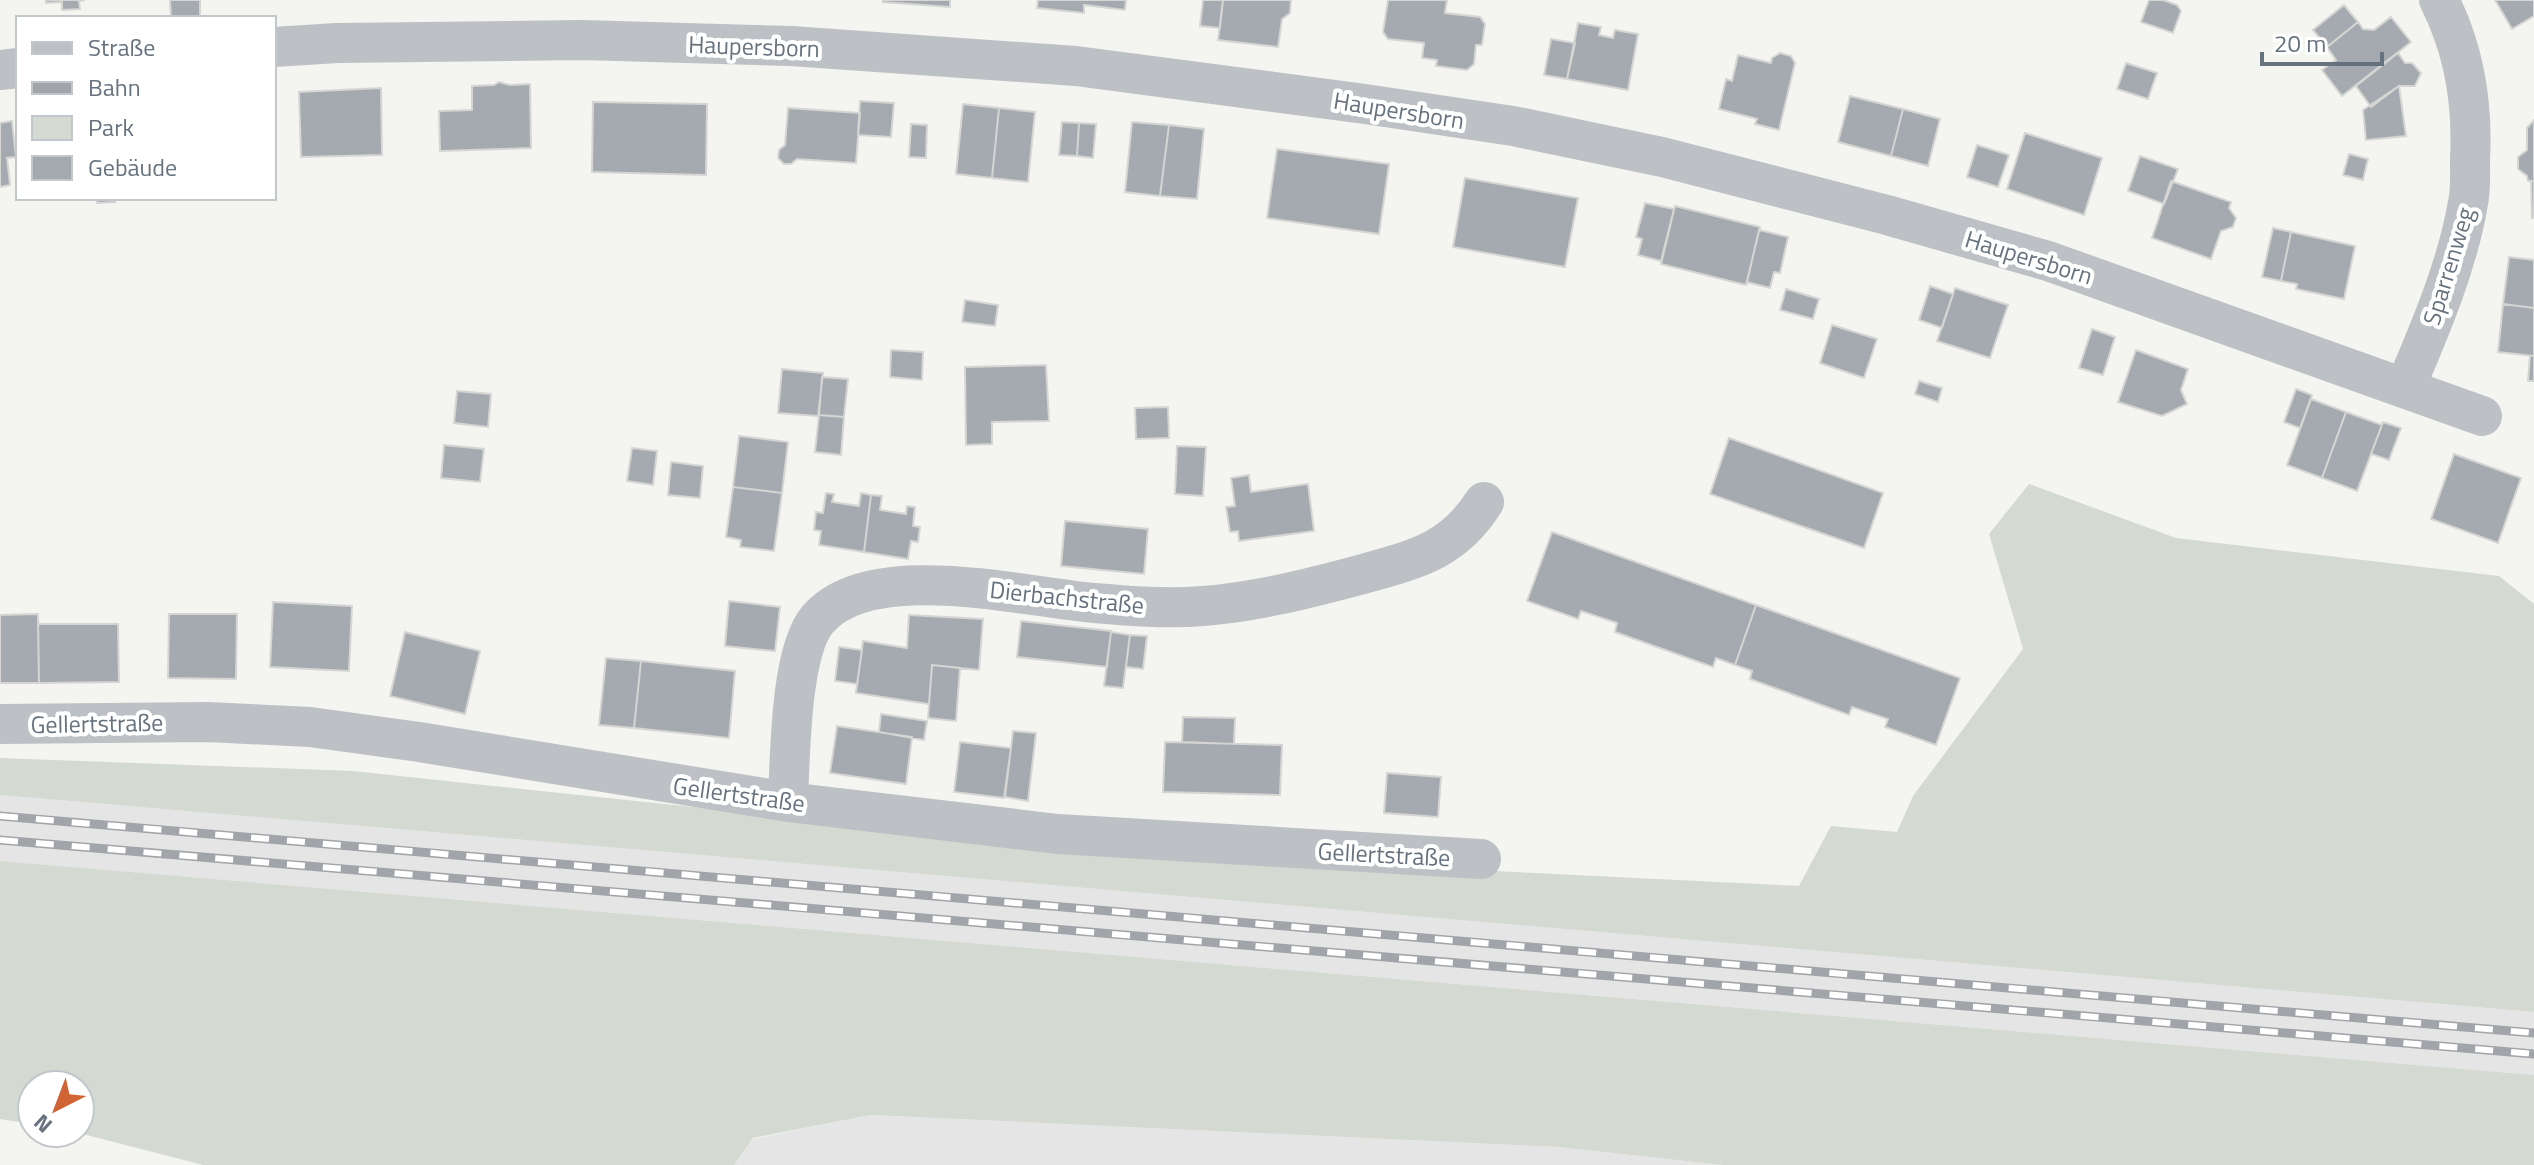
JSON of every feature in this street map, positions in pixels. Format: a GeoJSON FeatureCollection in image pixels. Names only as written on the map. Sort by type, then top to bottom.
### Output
{"type":"FeatureCollection","features":[{"type":"Feature","properties":{"kind":"street","name":"Sparrenweg"},"geometry":{"type":"LineString","coordinates":[[2405,388],[2450,270],[2469,201],[2472,125],[2469,89],[2457,45],[2439,0]]}},
{"type":"Feature","properties":{"kind":"street","name":"Haupersborn"},"geometry":{"type":"LineString","coordinates":[[276,47],[337,43],[582,40],[806,47],[1076,66],[1513,126],[1662,157],[2018,252],[2482,416]]}},
{"type":"Feature","properties":{"kind":"street","name":"Dierbachstraße"},"geometry":{"type":"LineString","coordinates":[[788,802],[794,710],[799,668],[807,641],[815,622],[827,610],[854,596],[934,585],[1157,607],[1203,606],[1257,598],[1340,580],[1434,551],[1470,523],[1484,502]]}},
{"type":"Feature","properties":{"kind":"street","name":"Gellertstraße"},"geometry":{"type":"LineString","coordinates":[[0,724],[208,722],[310,727],[788,802],[1058,834],[1481,859]]}},
{"type":"Feature","properties":{"kind":"shaded area"},"geometry":{"type":"Polygon","coordinates":[[[0,795],[2534,1012],[2534,1075],[0,861],[0,795]]]}},
{"type":"Feature","properties":{"kind":"shaded area"},"geometry":{"type":"Polygon","coordinates":[[[871,1115],[1558,1147],[1722,1165],[734,1165],[753,1139],[871,1115]]]}},
{"type":"Feature","properties":{"kind":"green space"},"geometry":{"type":"Polygon","coordinates":[[[2029,484],[2176,538],[2499,576],[2534,604],[2534,1012],[0,795],[0,758],[353,771],[1127,853],[1799,886],[1831,826],[1897,832],[1913,796],[2023,649],[1989,534],[2029,484]]]}},
{"type":"Feature","properties":{"kind":"green space"},"geometry":{"type":"Polygon","coordinates":[[[0,861],[2534,1075],[2534,1165],[1722,1165],[1558,1147],[871,1115],[753,1138],[734,1165],[203,1165],[96,1137],[96,1069],[16,1069],[16,1122],[0,1119],[0,861]]]}},
{"type":"Feature","properties":{"kind":"building"},"geometry":{"type":"Polygon","coordinates":[[[46,0],[85,0],[79,1],[80,9],[62,10],[62,2],[46,3],[46,0]]]}},
{"type":"Feature","properties":{"kind":"building"},"geometry":{"type":"Polygon","coordinates":[[[170,0],[200,0],[200,16],[171,16],[170,0]]]}},
{"type":"Feature","properties":{"kind":"building"},"geometry":{"type":"Polygon","coordinates":[[[950,0],[950,7],[883,2],[950,0]]]}},
{"type":"Feature","properties":{"kind":"building"},"geometry":{"type":"Polygon","coordinates":[[[1038,0],[1126,0],[1125,10],[1084,5],[1084,13],[1037,8],[1038,0]]]}},
{"type":"Feature","properties":{"kind":"building"},"geometry":{"type":"Polygon","coordinates":[[[1203,0],[1223,0],[1220,28],[1200,26],[1203,0]]]}},
{"type":"Feature","properties":{"kind":"building"},"geometry":{"type":"Polygon","coordinates":[[[1223,0],[1291,0],[1290,13],[1282,19],[1278,47],[1218,40],[1223,0]]]}},
{"type":"Feature","properties":{"kind":"building"},"geometry":{"type":"Polygon","coordinates":[[[1388,0],[1447,0],[1445,13],[1480,17],[1485,24],[1482,45],[1476,45],[1474,64],[1467,70],[1436,66],[1437,60],[1422,58],[1424,43],[1388,39],[1383,32],[1388,0]]]}},
{"type":"Feature","properties":{"kind":"building"},"geometry":{"type":"Polygon","coordinates":[[[2149,0],[2163,0],[2177,5],[2181,11],[2173,33],[2141,22],[2149,0]]]}},
{"type":"Feature","properties":{"kind":"building"},"geometry":{"type":"Polygon","coordinates":[[[2495,0],[2534,0],[2534,16],[2512,29],[2495,0]]]}},
{"type":"Feature","properties":{"kind":"building"},"geometry":{"type":"Polygon","coordinates":[[[2344,5],[2358,22],[2327,47],[2313,30],[2344,5]]]}},
{"type":"Feature","properties":{"kind":"building"},"geometry":{"type":"Polygon","coordinates":[[[2391,17],[2411,42],[2342,96],[2322,70],[2336,60],[2327,47],[2358,22],[2363,29],[2374,30],[2391,17]]]}},
{"type":"Feature","properties":{"kind":"building"},"geometry":{"type":"Polygon","coordinates":[[[1578,23],[1601,27],[1599,35],[1613,38],[1615,30],[1638,34],[1628,90],[1567,79],[1578,23]]]}},
{"type":"Feature","properties":{"kind":"building"},"geometry":{"type":"Polygon","coordinates":[[[1551,39],[1575,43],[1567,79],[1544,75],[1551,39]]]}},
{"type":"Feature","properties":{"kind":"building"},"geometry":{"type":"Polygon","coordinates":[[[1780,53],[1791,56],[1795,63],[1779,130],[1755,124],[1757,119],[1719,109],[1726,79],[1732,81],[1738,55],[1771,63],[1772,58],[1780,53]]]}},
{"type":"Feature","properties":{"kind":"building"},"geometry":{"type":"Polygon","coordinates":[[[2398,53],[2405,63],[2412,63],[2421,73],[2415,86],[2399,86],[2371,107],[2356,86],[2398,53]]]}},
{"type":"Feature","properties":{"kind":"building"},"geometry":{"type":"Polygon","coordinates":[[[2126,63],[2157,73],[2148,99],[2117,89],[2126,63]]]}},
{"type":"Feature","properties":{"kind":"building"},"geometry":{"type":"Polygon","coordinates":[[[499,82],[530,84],[531,148],[440,151],[439,111],[472,110],[472,86],[499,82]]]}},
{"type":"Feature","properties":{"kind":"building"},"geometry":{"type":"Polygon","coordinates":[[[2399,86],[2406,136],[2366,140],[2363,110],[2399,86]]]}},
{"type":"Feature","properties":{"kind":"building"},"geometry":{"type":"Polygon","coordinates":[[[381,88],[382,155],[301,157],[299,92],[381,88]]]}},
{"type":"Feature","properties":{"kind":"building"},"geometry":{"type":"Polygon","coordinates":[[[1850,96],[1903,109],[1891,156],[1838,142],[1850,96]]]}},
{"type":"Feature","properties":{"kind":"building"},"geometry":{"type":"Polygon","coordinates":[[[860,101],[894,103],[891,137],[858,135],[860,101]]]}},
{"type":"Feature","properties":{"kind":"building"},"geometry":{"type":"Polygon","coordinates":[[[593,102],[707,104],[706,175],[592,172],[593,102]]]}},
{"type":"Feature","properties":{"kind":"building"},"geometry":{"type":"Polygon","coordinates":[[[963,104],[999,108],[992,178],[956,174],[963,104]]]}},
{"type":"Feature","properties":{"kind":"building"},"geometry":{"type":"Polygon","coordinates":[[[788,108],[860,113],[856,163],[797,159],[791,164],[784,164],[778,158],[779,150],[785,145],[788,108]]]}},
{"type":"Feature","properties":{"kind":"building"},"geometry":{"type":"Polygon","coordinates":[[[999,108],[1035,112],[1028,182],[992,178],[999,108]]]}},
{"type":"Feature","properties":{"kind":"building"},"geometry":{"type":"Polygon","coordinates":[[[1903,109],[1940,119],[1928,166],[1891,156],[1903,109]]]}},
{"type":"Feature","properties":{"kind":"building"},"geometry":{"type":"Polygon","coordinates":[[[2534,120],[2534,181],[2528,181],[2527,176],[2518,169],[2518,157],[2527,150],[2527,128],[2534,120]]]}},
{"type":"Feature","properties":{"kind":"building"},"geometry":{"type":"Polygon","coordinates":[[[12,121],[16,157],[7,158],[10,185],[0,187],[0,123],[12,121]]]}},
{"type":"Feature","properties":{"kind":"building"},"geometry":{"type":"Polygon","coordinates":[[[1062,122],[1079,123],[1077,156],[1059,155],[1062,122]]]}},
{"type":"Feature","properties":{"kind":"building"},"geometry":{"type":"Polygon","coordinates":[[[1132,122],[1169,125],[1160,196],[1125,192],[1132,122]]]}},
{"type":"Feature","properties":{"kind":"building"},"geometry":{"type":"Polygon","coordinates":[[[1079,123],[1096,124],[1093,158],[1077,156],[1079,123]]]}},
{"type":"Feature","properties":{"kind":"building"},"geometry":{"type":"Polygon","coordinates":[[[911,124],[927,125],[926,158],[909,157],[911,124]]]}},
{"type":"Feature","properties":{"kind":"building"},"geometry":{"type":"Polygon","coordinates":[[[1169,125],[1204,129],[1197,199],[1160,196],[1169,125]]]}},
{"type":"Feature","properties":{"kind":"building"},"geometry":{"type":"Polygon","coordinates":[[[2025,133],[2102,158],[2084,215],[2007,189],[2025,133]]]}},
{"type":"Feature","properties":{"kind":"building"},"geometry":{"type":"Polygon","coordinates":[[[1977,145],[2009,155],[1998,187],[1967,177],[1977,145]]]}},
{"type":"Feature","properties":{"kind":"building"},"geometry":{"type":"Polygon","coordinates":[[[1277,149],[1389,164],[1379,234],[1267,218],[1277,149]]]}},
{"type":"Feature","properties":{"kind":"building"},"geometry":{"type":"Polygon","coordinates":[[[2349,154],[2368,159],[2363,180],[2343,175],[2349,154]]]}},
{"type":"Feature","properties":{"kind":"building"},"geometry":{"type":"Polygon","coordinates":[[[2140,156],[2178,169],[2164,204],[2128,191],[2140,156]]]}},
{"type":"Feature","properties":{"kind":"building"},"geometry":{"type":"Polygon","coordinates":[[[1465,178],[1578,198],[1565,267],[1453,247],[1465,178]]]}},
{"type":"Feature","properties":{"kind":"building"},"geometry":{"type":"Polygon","coordinates":[[[2171,181],[2231,202],[2229,208],[2236,218],[2233,227],[2221,231],[2211,259],[2152,238],[2171,181]]]}},
{"type":"Feature","properties":{"kind":"building"},"geometry":{"type":"Polygon","coordinates":[[[2531,181],[2534,181],[2534,218],[2532,218],[2531,181]]]}},
{"type":"Feature","properties":{"kind":"building"},"geometry":{"type":"Polygon","coordinates":[[[97,200],[115,200],[115,202],[97,203],[97,200]]]}},
{"type":"Feature","properties":{"kind":"building"},"geometry":{"type":"Polygon","coordinates":[[[1645,203],[1674,209],[1661,261],[1638,255],[1642,239],[1636,237],[1645,203]]]}},
{"type":"Feature","properties":{"kind":"building"},"geometry":{"type":"Polygon","coordinates":[[[1675,206],[1760,227],[1746,285],[1661,264],[1675,206]]]}},
{"type":"Feature","properties":{"kind":"building"},"geometry":{"type":"Polygon","coordinates":[[[2273,228],[2291,232],[2281,281],[2262,277],[2273,228]]]}},
{"type":"Feature","properties":{"kind":"building"},"geometry":{"type":"Polygon","coordinates":[[[1759,230],[1788,237],[1780,273],[1774,272],[1770,288],[1747,282],[1759,230]]]}},
{"type":"Feature","properties":{"kind":"building"},"geometry":{"type":"Polygon","coordinates":[[[2291,232],[2355,246],[2344,299],[2296,289],[2297,284],[2281,281],[2291,232]]]}},
{"type":"Feature","properties":{"kind":"building"},"geometry":{"type":"Polygon","coordinates":[[[2509,257],[2534,260],[2534,308],[2503,304],[2509,257]]]}},
{"type":"Feature","properties":{"kind":"building"},"geometry":{"type":"Polygon","coordinates":[[[1930,286],[1953,294],[1942,328],[1919,320],[1930,286]]]}},
{"type":"Feature","properties":{"kind":"building"},"geometry":{"type":"Polygon","coordinates":[[[1955,288],[2008,305],[1990,358],[1937,341],[1955,288]]]}},
{"type":"Feature","properties":{"kind":"building"},"geometry":{"type":"Polygon","coordinates":[[[1786,289],[1819,299],[1813,319],[1780,310],[1786,289]]]}},
{"type":"Feature","properties":{"kind":"building"},"geometry":{"type":"Polygon","coordinates":[[[965,300],[998,305],[995,326],[962,322],[965,300]]]}},
{"type":"Feature","properties":{"kind":"building"},"geometry":{"type":"Polygon","coordinates":[[[2503,304],[2534,308],[2534,356],[2498,352],[2503,304]]]}},
{"type":"Feature","properties":{"kind":"building"},"geometry":{"type":"Polygon","coordinates":[[[1832,325],[1877,339],[1864,378],[1820,363],[1832,325]]]}},
{"type":"Feature","properties":{"kind":"building"},"geometry":{"type":"Polygon","coordinates":[[[2092,329],[2115,337],[2103,375],[2079,368],[2092,329]]]}},
{"type":"Feature","properties":{"kind":"building"},"geometry":{"type":"Polygon","coordinates":[[[891,350],[923,352],[922,380],[890,377],[891,350]]]}},
{"type":"Feature","properties":{"kind":"building"},"geometry":{"type":"Polygon","coordinates":[[[2136,350],[2188,369],[2181,390],[2187,404],[2162,416],[2118,402],[2136,350]]]}},
{"type":"Feature","properties":{"kind":"building"},"geometry":{"type":"Polygon","coordinates":[[[2530,356],[2534,356],[2534,381],[2528,381],[2530,356]]]}},
{"type":"Feature","properties":{"kind":"building"},"geometry":{"type":"Polygon","coordinates":[[[1046,365],[1049,421],[992,422],[992,444],[966,445],[965,367],[1046,365]]]}},
{"type":"Feature","properties":{"kind":"building"},"geometry":{"type":"Polygon","coordinates":[[[782,369],[823,373],[818,416],[778,413],[782,369]]]}},
{"type":"Feature","properties":{"kind":"building"},"geometry":{"type":"Polygon","coordinates":[[[822,377],[848,379],[844,417],[819,415],[822,377]]]}},
{"type":"Feature","properties":{"kind":"building"},"geometry":{"type":"Polygon","coordinates":[[[1919,381],[1942,388],[1938,402],[1915,394],[1919,381]]]}},
{"type":"Feature","properties":{"kind":"building"},"geometry":{"type":"Polygon","coordinates":[[[2296,389],[2312,395],[2300,428],[2284,422],[2296,389]]]}},
{"type":"Feature","properties":{"kind":"building"},"geometry":{"type":"Polygon","coordinates":[[[457,391],[491,394],[488,427],[454,423],[457,391]]]}},
{"type":"Feature","properties":{"kind":"building"},"geometry":{"type":"Polygon","coordinates":[[[2311,399],[2346,412],[2322,478],[2287,465],[2311,399]]]}},
{"type":"Feature","properties":{"kind":"building"},"geometry":{"type":"Polygon","coordinates":[[[1168,407],[1169,438],[1136,439],[1135,408],[1168,407]]]}},
{"type":"Feature","properties":{"kind":"building"},"geometry":{"type":"Polygon","coordinates":[[[2346,412],[2382,425],[2357,491],[2322,478],[2346,412]]]}},
{"type":"Feature","properties":{"kind":"building"},"geometry":{"type":"Polygon","coordinates":[[[819,415],[844,417],[841,455],[815,452],[819,415]]]}},
{"type":"Feature","properties":{"kind":"building"},"geometry":{"type":"Polygon","coordinates":[[[2383,422],[2401,428],[2389,460],[2371,454],[2383,422]]]}},
{"type":"Feature","properties":{"kind":"building"},"geometry":{"type":"Polygon","coordinates":[[[739,436],[788,442],[782,493],[733,487],[739,436]]]}},
{"type":"Feature","properties":{"kind":"building"},"geometry":{"type":"Polygon","coordinates":[[[1729,438],[1883,493],[1864,548],[1710,494],[1729,438]]]}},
{"type":"Feature","properties":{"kind":"building"},"geometry":{"type":"Polygon","coordinates":[[[444,445],[484,449],[480,482],[441,478],[444,445]]]}},
{"type":"Feature","properties":{"kind":"building"},"geometry":{"type":"Polygon","coordinates":[[[1177,446],[1206,447],[1203,496],[1175,494],[1177,446]]]}},
{"type":"Feature","properties":{"kind":"building"},"geometry":{"type":"Polygon","coordinates":[[[632,448],[657,451],[653,485],[627,481],[632,448]]]}},
{"type":"Feature","properties":{"kind":"building"},"geometry":{"type":"Polygon","coordinates":[[[2454,454],[2521,478],[2498,543],[2431,519],[2454,454]]]}},
{"type":"Feature","properties":{"kind":"building"},"geometry":{"type":"Polygon","coordinates":[[[671,462],[703,466],[700,498],[668,495],[671,462]]]}},
{"type":"Feature","properties":{"kind":"building"},"geometry":{"type":"Polygon","coordinates":[[[1249,475],[1251,492],[1308,484],[1314,531],[1239,541],[1238,531],[1230,532],[1226,507],[1235,506],[1231,478],[1249,475]]]}},
{"type":"Feature","properties":{"kind":"building"},"geometry":{"type":"Polygon","coordinates":[[[733,487],[782,493],[774,551],[740,547],[741,540],[726,537],[733,487]]]}},
{"type":"Feature","properties":{"kind":"building"},"geometry":{"type":"Polygon","coordinates":[[[826,493],[834,494],[832,502],[859,506],[861,493],[871,495],[864,552],[819,545],[821,531],[814,530],[816,512],[823,513],[826,493]]]}},
{"type":"Feature","properties":{"kind":"building"},"geometry":{"type":"Polygon","coordinates":[[[871,495],[882,496],[880,510],[906,514],[907,506],[915,507],[913,526],[920,527],[918,542],[911,541],[908,559],[864,552],[871,495]]]}},
{"type":"Feature","properties":{"kind":"building"},"geometry":{"type":"Polygon","coordinates":[[[1065,521],[1148,529],[1144,574],[1061,566],[1065,521]]]}},
{"type":"Feature","properties":{"kind":"building"},"geometry":{"type":"Polygon","coordinates":[[[1552,532],[1756,605],[1735,665],[1716,658],[1713,667],[1615,632],[1617,623],[1581,611],[1578,619],[1527,601],[1552,532]]]}},
{"type":"Feature","properties":{"kind":"building"},"geometry":{"type":"Polygon","coordinates":[[[729,601],[780,607],[775,651],[725,646],[729,601]]]}},
{"type":"Feature","properties":{"kind":"building"},"geometry":{"type":"Polygon","coordinates":[[[273,602],[352,606],[349,671],[270,667],[273,602]]]}},
{"type":"Feature","properties":{"kind":"building"},"geometry":{"type":"Polygon","coordinates":[[[1756,605],[1960,678],[1936,745],[1885,727],[1888,719],[1852,707],[1849,715],[1750,679],[1752,671],[1735,665],[1756,605]]]}},
{"type":"Feature","properties":{"kind":"building"},"geometry":{"type":"Polygon","coordinates":[[[38,614],[39,683],[0,683],[0,615],[38,614]]]}},
{"type":"Feature","properties":{"kind":"building"},"geometry":{"type":"Polygon","coordinates":[[[169,614],[237,614],[236,679],[168,678],[169,614]]]}},
{"type":"Feature","properties":{"kind":"building"},"geometry":{"type":"Polygon","coordinates":[[[909,615],[983,619],[979,670],[932,665],[929,704],[856,693],[863,641],[907,648],[909,615]]]}},
{"type":"Feature","properties":{"kind":"building"},"geometry":{"type":"Polygon","coordinates":[[[1021,621],[1111,631],[1107,667],[1017,657],[1021,621]]]}},
{"type":"Feature","properties":{"kind":"building"},"geometry":{"type":"Polygon","coordinates":[[[38,624],[118,624],[119,682],[39,683],[38,624]]]}},
{"type":"Feature","properties":{"kind":"building"},"geometry":{"type":"Polygon","coordinates":[[[405,632],[480,651],[465,714],[390,696],[405,632]]]}},
{"type":"Feature","properties":{"kind":"building"},"geometry":{"type":"Polygon","coordinates":[[[1111,632],[1130,635],[1123,688],[1104,686],[1111,632]]]}},
{"type":"Feature","properties":{"kind":"building"},"geometry":{"type":"Polygon","coordinates":[[[1130,635],[1147,636],[1143,669],[1126,667],[1130,635]]]}},
{"type":"Feature","properties":{"kind":"building"},"geometry":{"type":"Polygon","coordinates":[[[839,647],[862,650],[857,684],[835,681],[839,647]]]}},
{"type":"Feature","properties":{"kind":"building"},"geometry":{"type":"Polygon","coordinates":[[[606,658],[641,661],[634,728],[599,725],[606,658]]]}},
{"type":"Feature","properties":{"kind":"building"},"geometry":{"type":"Polygon","coordinates":[[[641,661],[735,671],[729,738],[634,728],[641,661]]]}},
{"type":"Feature","properties":{"kind":"building"},"geometry":{"type":"Polygon","coordinates":[[[932,665],[960,668],[956,721],[928,718],[932,665]]]}},
{"type":"Feature","properties":{"kind":"building"},"geometry":{"type":"Polygon","coordinates":[[[881,714],[927,721],[924,740],[879,732],[881,714]]]}},
{"type":"Feature","properties":{"kind":"building"},"geometry":{"type":"Polygon","coordinates":[[[1183,717],[1235,718],[1234,744],[1182,742],[1183,717]]]}},
{"type":"Feature","properties":{"kind":"building"},"geometry":{"type":"Polygon","coordinates":[[[837,726],[912,737],[906,784],[830,773],[837,726]]]}},
{"type":"Feature","properties":{"kind":"building"},"geometry":{"type":"Polygon","coordinates":[[[1013,731],[1036,733],[1028,801],[1005,797],[1013,731]]]}},
{"type":"Feature","properties":{"kind":"building"},"geometry":{"type":"Polygon","coordinates":[[[960,742],[1011,748],[1004,798],[954,792],[960,742]]]}},
{"type":"Feature","properties":{"kind":"building"},"geometry":{"type":"Polygon","coordinates":[[[1165,742],[1282,745],[1280,795],[1163,792],[1165,742]]]}},
{"type":"Feature","properties":{"kind":"building"},"geometry":{"type":"Polygon","coordinates":[[[1387,773],[1441,777],[1438,817],[1384,813],[1387,773]]]}},
{"type":"Feature","properties":{"kind":"railway"},"geometry":{"type":"LineString","coordinates":[[0,816],[2534,1033]]}},
{"type":"Feature","properties":{"kind":"railway"},"geometry":{"type":"LineString","coordinates":[[0,840],[2534,1054]]}}]}
